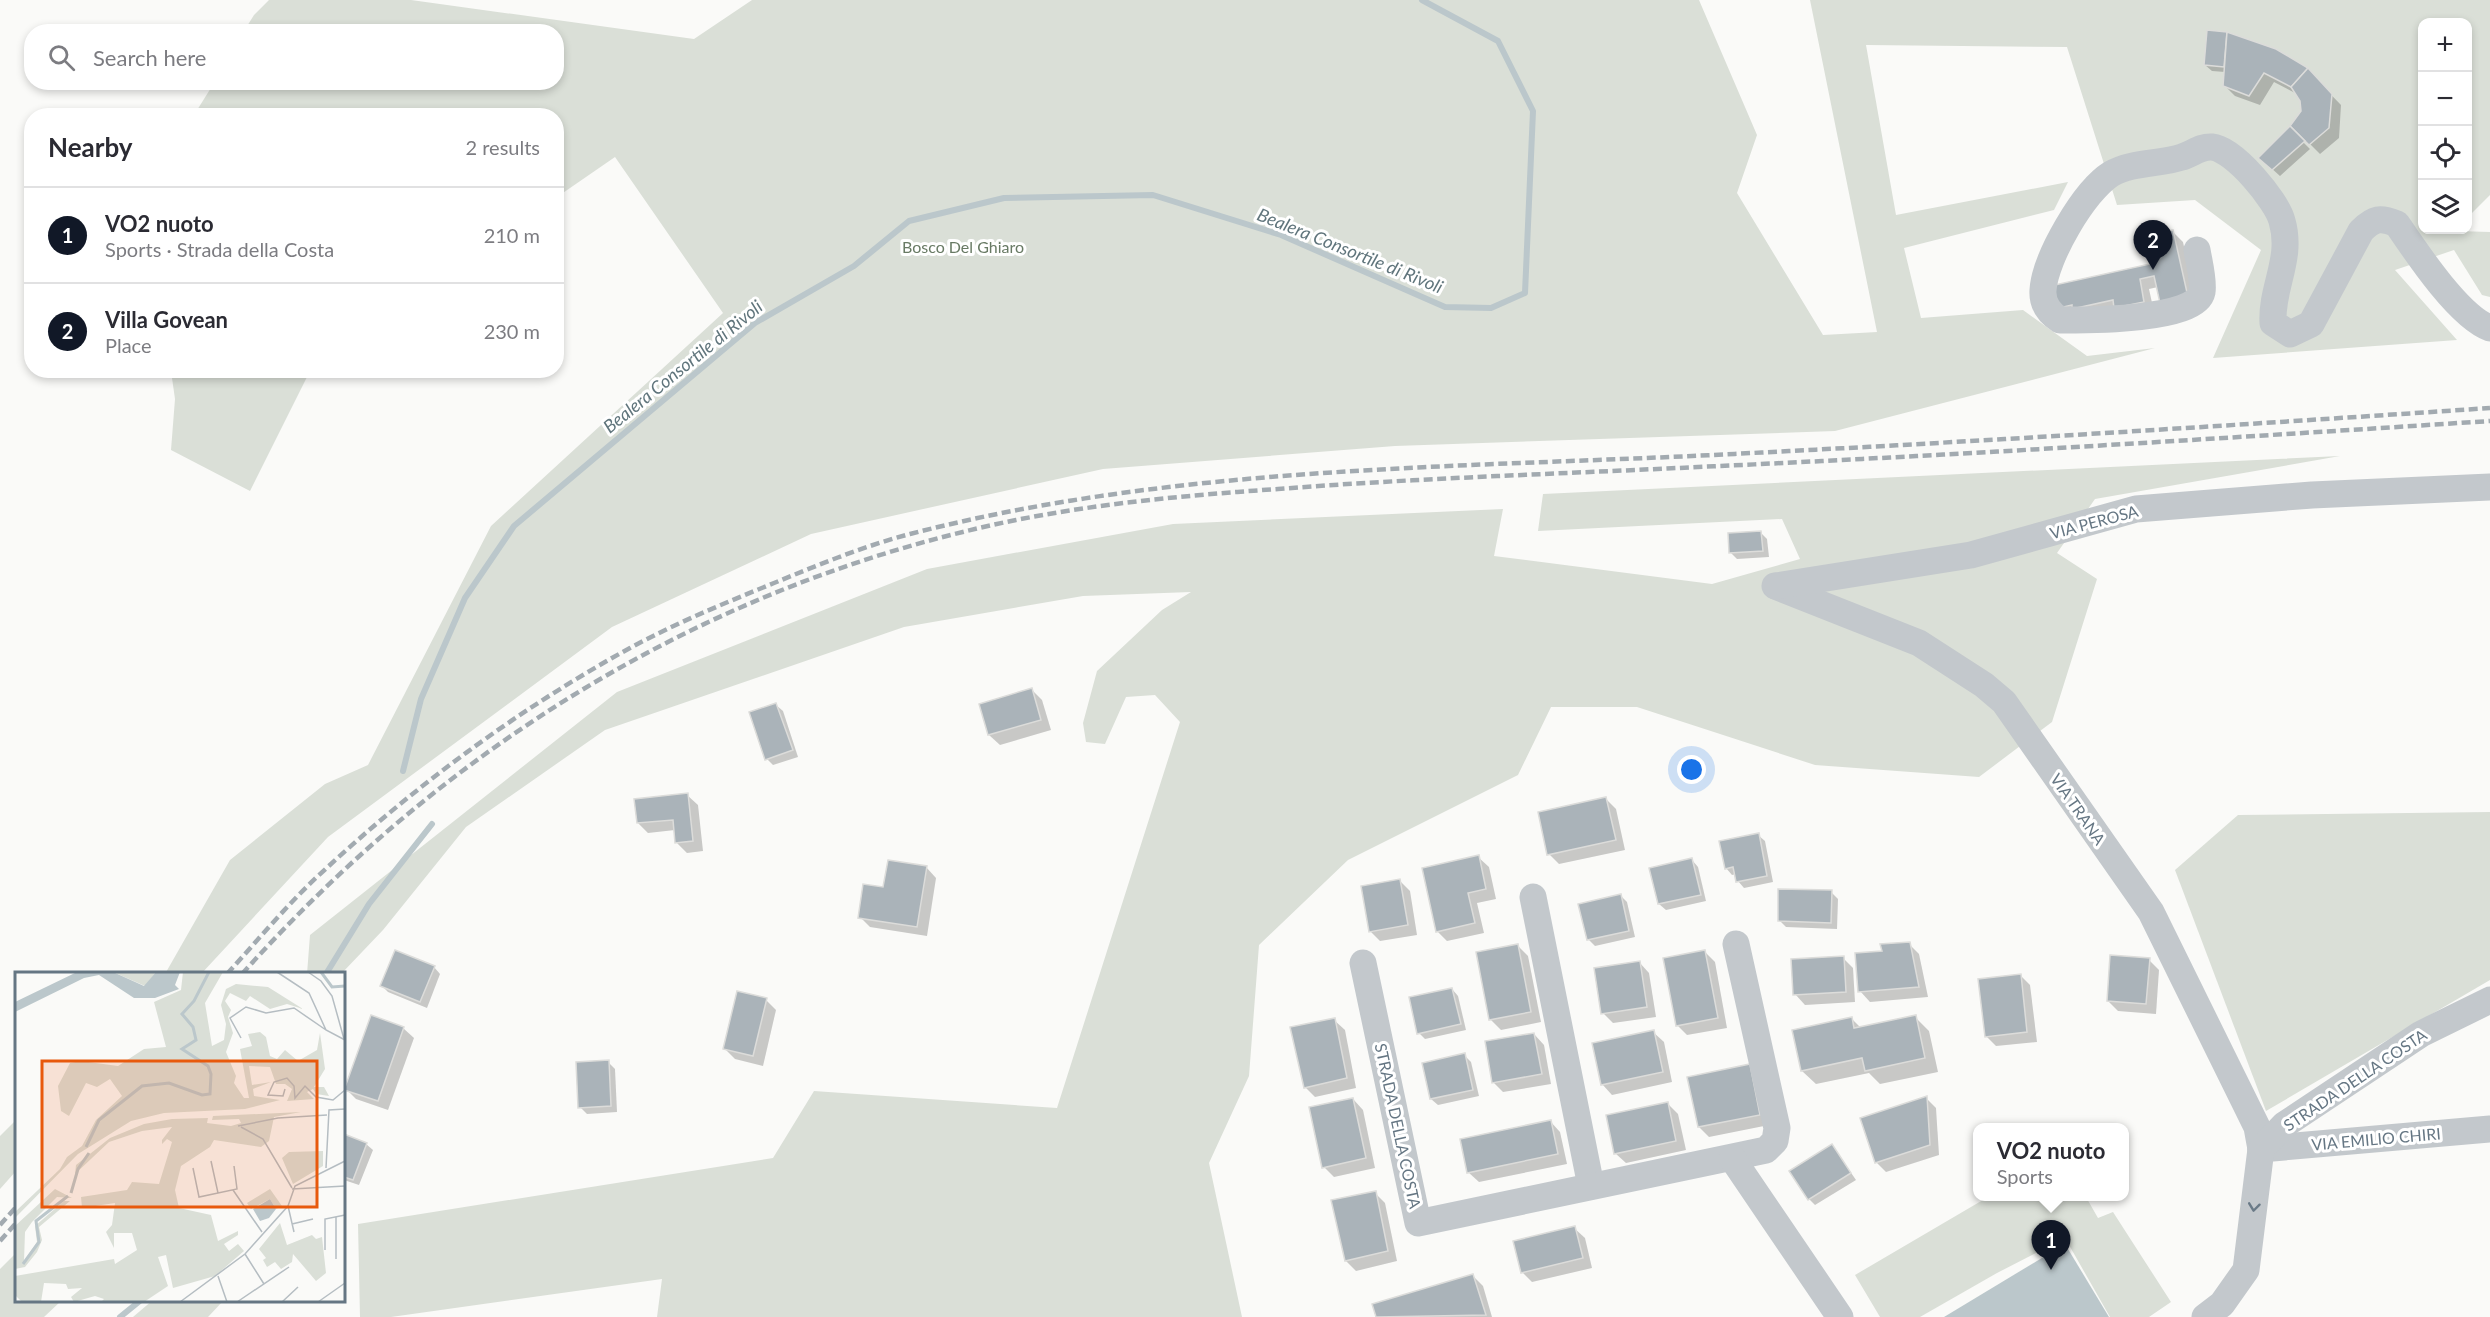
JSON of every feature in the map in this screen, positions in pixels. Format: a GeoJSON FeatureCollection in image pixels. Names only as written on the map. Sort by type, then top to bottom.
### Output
{"type":"FeatureCollection","features":[{"type":"Feature","properties":{"kind":"street"},"geometry":{"type":"LineString","coordinates":[[2197,250],[2202,292],[2196,302],[2180,310],[2133,318],[2060,320],[2051,314],[2045,304],[2043,291],[2047,271],[2072,220],[2097,186],[2112,173],[2184,157],[2212,147],[2224,151],[2271,196],[2282,219],[2287,243],[2282,278],[2272,305],[2273,324],[2290,334],[2311,324],[2361,231],[2371,220],[2383,218],[2397,224],[2464,312],[2490,328]]}},
{"type":"Feature","properties":{"kind":"street","name":"VIA PEROSA"},"geometry":{"type":"LineString","coordinates":[[1775,586],[1971,555],[2136,509],[2312,495],[2490,487]]}},
{"type":"Feature","properties":{"kind":"street","name":"VIA TRANA"},"geometry":{"type":"LineString","coordinates":[[1775,586],[1919,643],[2004,702],[2151,912],[2257,1127],[2262,1149]]}},
{"type":"Feature","properties":{"kind":"street"},"geometry":{"type":"LineString","coordinates":[[1533,897],[1591,1186]]}},
{"type":"Feature","properties":{"kind":"street","name":"STRADA DELLA COSTA"},"geometry":{"type":"LineString","coordinates":[[1364,963],[1418,1223],[1767,1150],[1775,1141],[1777,1128],[1736,944]]}},
{"type":"Feature","properties":{"kind":"street","name":"STRADA DELLA COSTA"},"geometry":{"type":"LineString","coordinates":[[2262,1149],[2284,1125],[2421,1034],[2490,999]]}},
{"type":"Feature","properties":{"kind":"street","name":"VIA EMILIO CHIRI"},"geometry":{"type":"LineString","coordinates":[[2262,1149],[2490,1129]]}},
{"type":"Feature","properties":{"kind":"street"},"geometry":{"type":"LineString","coordinates":[[2217,1313],[2246,1270],[2262,1149]]}},
{"type":"Feature","properties":{"kind":"street"},"geometry":{"type":"LineString","coordinates":[[1732,1158],[1840,1317]]}},
{"type":"Feature","properties":{"kind":"green space","name":"Bosco Del Ghiaro"},"geometry":{"type":"Polygon","coordinates":[[[269,0],[411,0],[694,39],[752,0],[1699,0],[1757,135],[1737,193],[1823,335],[1877,332],[1810,0],[2490,0],[2490,195],[2472,213],[2472,18],[2418,18],[2418,234],[2490,232],[2490,297],[2482,295],[2454,250],[2395,270],[2457,340],[2213,358],[2261,250],[2195,200],[2117,205],[2067,47],[1866,45],[1896,215],[2068,182],[2054,210],[1904,248],[1921,318],[2023,310],[2087,356],[2155,348],[1835,431],[1395,446],[1103,469],[811,534],[612,627],[328,837],[203,972],[166,972],[230,860],[325,784],[368,765],[491,526],[723,313],[615,157],[564,192],[564,108],[198,108],[210,90],[564,90],[564,24],[248,24],[269,0]]]}},
{"type":"Feature","properties":{"kind":"green space"},"geometry":{"type":"Polygon","coordinates":[[[172,378],[306,378],[250,491],[171,450],[175,399],[172,378]]]}},
{"type":"Feature","properties":{"kind":"green space"},"geometry":{"type":"Polygon","coordinates":[[[2340,456],[2095,499],[2057,553],[2097,579],[2052,722],[1979,777],[1815,765],[1637,707],[1551,707],[1518,775],[1348,860],[1259,945],[1249,1076],[1209,1163],[1242,1317],[657,1317],[662,1279],[391,1317],[360,1317],[358,1224],[773,1158],[814,1091],[1057,1108],[1180,722],[1155,695],[1126,697],[1105,744],[1086,742],[1083,723],[1097,671],[1162,610],[1191,592],[1083,596],[904,627],[605,730],[466,827],[383,930],[343,972],[307,972],[310,935],[617,692],[927,569],[1173,524],[1503,509],[1494,556],[1712,584],[1800,559],[1782,519],[1538,531],[1543,494],[2340,456]]]}},
{"type":"Feature","properties":{"kind":"green space"},"geometry":{"type":"Polygon","coordinates":[[[2490,812],[2490,980],[2266,1111],[2175,870],[2238,815],[2490,812]]]}},
{"type":"Feature","properties":{"kind":"green space"},"geometry":{"type":"Polygon","coordinates":[[[15,1121],[15,1172],[0,1189],[0,1136],[15,1121]]]}},
{"type":"Feature","properties":{"kind":"green space"},"geometry":{"type":"Polygon","coordinates":[[[1981,1201],[2088,1201],[2098,1218],[2113,1212],[2171,1302],[2149,1317],[2110,1317],[2065,1238],[1920,1317],[1880,1317],[1855,1275],[1981,1201]]]}},
{"type":"Feature","properties":{"kind":"green space"},"geometry":{"type":"Polygon","coordinates":[[[15,1254],[15,1302],[60,1302],[44,1317],[0,1317],[0,1269],[15,1254]]]}},
{"type":"Feature","properties":{"kind":"green space"},"geometry":{"type":"Polygon","coordinates":[[[151,1302],[222,1302],[208,1317],[133,1317],[151,1302]]]}},
{"type":"Feature","properties":{"kind":"shaded area"},"geometry":{"type":"Polygon","coordinates":[[[2065,1244],[2109,1317],[1944,1317],[2065,1244]]]}},
{"type":"Feature","properties":{"kind":"building"},"geometry":{"type":"Polygon","coordinates":[[[2207,30],[2227,32],[2224,67],[2204,65],[2207,30]]]}},
{"type":"Feature","properties":{"kind":"building"},"geometry":{"type":"Polygon","coordinates":[[[2227,32],[2276,49],[2308,68],[2291,87],[2264,73],[2249,96],[2223,86],[2227,32]]]}},
{"type":"Feature","properties":{"kind":"building"},"geometry":{"type":"Polygon","coordinates":[[[2308,68],[2332,94],[2329,128],[2309,145],[2290,126],[2301,111],[2300,101],[2291,87],[2308,68]]]}},
{"type":"Feature","properties":{"kind":"building"},"geometry":{"type":"Polygon","coordinates":[[[2290,126],[2305,141],[2272,170],[2258,158],[2290,126]]]}},
{"type":"Feature","properties":{"kind":"building"},"geometry":{"type":"Polygon","coordinates":[[[2173,230],[2188,297],[2160,303],[2154,276],[2140,279],[2144,302],[2114,308],[2113,300],[2072,309],[2072,305],[2055,309],[2050,286],[2150,264],[2144,236],[2173,230]]]}},
{"type":"Feature","properties":{"kind":"building"},"geometry":{"type":"Polygon","coordinates":[[[1761,531],[1763,551],[1729,553],[1728,533],[1761,531]]]}},
{"type":"Feature","properties":{"kind":"building"},"geometry":{"type":"Polygon","coordinates":[[[1032,688],[1041,720],[988,735],[979,704],[1032,688]]]}},
{"type":"Feature","properties":{"kind":"building"},"geometry":{"type":"Polygon","coordinates":[[[776,703],[793,750],[765,760],[749,712],[776,703]]]}},
{"type":"Feature","properties":{"kind":"building"},"geometry":{"type":"Polygon","coordinates":[[[688,793],[693,841],[675,843],[673,820],[637,823],[634,799],[688,793]]]}},
{"type":"Feature","properties":{"kind":"building"},"geometry":{"type":"Polygon","coordinates":[[[1606,797],[1616,840],[1547,855],[1538,812],[1606,797]]]}},
{"type":"Feature","properties":{"kind":"building"},"geometry":{"type":"Polygon","coordinates":[[[1759,833],[1767,876],[1736,882],[1733,867],[1725,869],[1719,841],[1759,833]]]}},
{"type":"Feature","properties":{"kind":"building"},"geometry":{"type":"Polygon","coordinates":[[[1479,855],[1486,889],[1468,893],[1475,923],[1436,932],[1422,868],[1479,855]]]}},
{"type":"Feature","properties":{"kind":"building"},"geometry":{"type":"Polygon","coordinates":[[[1692,858],[1701,895],[1658,904],[1649,868],[1692,858]]]}},
{"type":"Feature","properties":{"kind":"building"},"geometry":{"type":"Polygon","coordinates":[[[888,860],[927,866],[917,927],[858,918],[863,884],[883,887],[888,860]]]}},
{"type":"Feature","properties":{"kind":"building"},"geometry":{"type":"Polygon","coordinates":[[[1400,879],[1408,925],[1369,932],[1361,886],[1400,879]]]}},
{"type":"Feature","properties":{"kind":"building"},"geometry":{"type":"Polygon","coordinates":[[[1778,889],[1832,890],[1831,923],[1778,921],[1778,889]]]}},
{"type":"Feature","properties":{"kind":"building"},"geometry":{"type":"Polygon","coordinates":[[[1621,894],[1629,931],[1587,940],[1578,904],[1621,894]]]}},
{"type":"Feature","properties":{"kind":"building"},"geometry":{"type":"Polygon","coordinates":[[[1910,942],[1919,987],[1858,992],[1855,953],[1882,951],[1880,944],[1910,942]]]}},
{"type":"Feature","properties":{"kind":"building"},"geometry":{"type":"Polygon","coordinates":[[[1518,944],[1531,1012],[1489,1020],[1476,952],[1518,944]]]}},
{"type":"Feature","properties":{"kind":"building"},"geometry":{"type":"Polygon","coordinates":[[[395,950],[435,966],[420,1002],[380,986],[395,950]]]}},
{"type":"Feature","properties":{"kind":"building"},"geometry":{"type":"Polygon","coordinates":[[[1705,950],[1718,1018],[1676,1026],[1663,958],[1705,950]]]}},
{"type":"Feature","properties":{"kind":"building"},"geometry":{"type":"Polygon","coordinates":[[[2110,955],[2150,958],[2146,1004],[2107,1001],[2110,955]]]}},
{"type":"Feature","properties":{"kind":"building"},"geometry":{"type":"Polygon","coordinates":[[[1844,956],[1846,992],[1793,995],[1791,959],[1844,956]]]}},
{"type":"Feature","properties":{"kind":"building"},"geometry":{"type":"Polygon","coordinates":[[[1640,961],[1647,1007],[1601,1014],[1594,968],[1640,961]]]}},
{"type":"Feature","properties":{"kind":"building"},"geometry":{"type":"Polygon","coordinates":[[[2021,974],[2027,1032],[1985,1037],[1978,979],[2021,974]]]}},
{"type":"Feature","properties":{"kind":"building"},"geometry":{"type":"Polygon","coordinates":[[[1452,988],[1461,1024],[1417,1034],[1409,997],[1452,988]]]}},
{"type":"Feature","properties":{"kind":"building"},"geometry":{"type":"Polygon","coordinates":[[[737,991],[767,998],[753,1056],[723,1049],[737,991]]]}},
{"type":"Feature","properties":{"kind":"building"},"geometry":{"type":"Polygon","coordinates":[[[371,1015],[404,1027],[378,1101],[345,1090],[371,1015]]]}},
{"type":"Feature","properties":{"kind":"building"},"geometry":{"type":"Polygon","coordinates":[[[1916,1015],[1925,1058],[1865,1071],[1862,1058],[1801,1071],[1792,1030],[1852,1017],[1854,1028],[1916,1015]]]}},
{"type":"Feature","properties":{"kind":"building"},"geometry":{"type":"Polygon","coordinates":[[[1335,1018],[1347,1078],[1304,1088],[1290,1027],[1335,1018]]]}},
{"type":"Feature","properties":{"kind":"building"},"geometry":{"type":"Polygon","coordinates":[[[1654,1030],[1663,1072],[1601,1085],[1592,1043],[1654,1030]]]}},
{"type":"Feature","properties":{"kind":"building"},"geometry":{"type":"Polygon","coordinates":[[[1534,1033],[1542,1074],[1492,1083],[1485,1041],[1534,1033]]]}},
{"type":"Feature","properties":{"kind":"building"},"geometry":{"type":"Polygon","coordinates":[[[1465,1053],[1473,1090],[1430,1099],[1422,1063],[1465,1053]]]}},
{"type":"Feature","properties":{"kind":"building"},"geometry":{"type":"Polygon","coordinates":[[[609,1060],[611,1106],[578,1108],[576,1062],[609,1060]]]}},
{"type":"Feature","properties":{"kind":"building"},"geometry":{"type":"Polygon","coordinates":[[[1750,1064],[1760,1115],[1698,1127],[1687,1077],[1750,1064]]]}},
{"type":"Feature","properties":{"kind":"building"},"geometry":{"type":"Polygon","coordinates":[[[1927,1096],[1930,1145],[1875,1163],[1860,1118],[1927,1096]]]}},
{"type":"Feature","properties":{"kind":"building"},"geometry":{"type":"Polygon","coordinates":[[[1353,1098],[1366,1158],[1322,1168],[1309,1107],[1353,1098]]]}},
{"type":"Feature","properties":{"kind":"building"},"geometry":{"type":"Polygon","coordinates":[[[1668,1102],[1676,1141],[1614,1154],[1606,1115],[1668,1102]]]}},
{"type":"Feature","properties":{"kind":"building"},"geometry":{"type":"Polygon","coordinates":[[[1551,1120],[1558,1154],[1467,1173],[1460,1139],[1551,1120]]]}},
{"type":"Feature","properties":{"kind":"building"},"geometry":{"type":"Polygon","coordinates":[[[345,1134],[367,1143],[353,1180],[345,1177],[345,1134]]]}},
{"type":"Feature","properties":{"kind":"building"},"geometry":{"type":"Polygon","coordinates":[[[1832,1144],[1851,1173],[1808,1200],[1789,1171],[1832,1144]]]}},
{"type":"Feature","properties":{"kind":"building"},"geometry":{"type":"Polygon","coordinates":[[[1376,1191],[1388,1251],[1345,1261],[1331,1200],[1376,1191]]]}},
{"type":"Feature","properties":{"kind":"building"},"geometry":{"type":"Polygon","coordinates":[[[1575,1226],[1583,1258],[1521,1273],[1513,1241],[1575,1226]]]}},
{"type":"Feature","properties":{"kind":"building"},"geometry":{"type":"Polygon","coordinates":[[[1473,1274],[1486,1315],[1376,1317],[1372,1304],[1473,1274]]]}},
{"type":"Feature","properties":{"kind":"waterway","name":"Bealera Consortile di Rivoli"},"geometry":{"type":"LineString","coordinates":[[403,771],[421,699],[465,598],[514,526],[755,323],[854,266],[909,221],[1004,198],[1153,195],[1281,235],[1445,307],[1491,308],[1525,293],[1533,111],[1498,41],[1422,0]]}},
{"type":"Feature","properties":{"kind":"waterway","name":"Bealera Consortile di Rivoli"},"geometry":{"type":"LineString","coordinates":[[327,972],[369,904],[432,824]]}},
{"type":"Feature","properties":{"kind":"waterway"},"geometry":{"type":"LineString","coordinates":[[120,1317],[139,1302]]}},
{"type":"Feature","properties":{"kind":"railway"},"geometry":{"type":"LineString","coordinates":[[229,972],[294,899],[354,843],[467,752],[547,697],[630,648],[683,622],[824,563],[910,534],[1006,512],[1103,496],[1201,483],[1299,475],[1892,446],[2490,408]]}},
{"type":"Feature","properties":{"kind":"railway"},"geometry":{"type":"LineString","coordinates":[[244,972],[322,891],[407,815],[497,746],[592,684],[691,630],[795,585],[904,548],[1016,520],[1146,500],[1330,485],[1896,457],[2490,421]]}},
{"type":"Feature","properties":{"kind":"railway"},"geometry":{"type":"LineString","coordinates":[[0,1225],[15,1208]]}},
{"type":"Feature","properties":{"kind":"railway"},"geometry":{"type":"LineString","coordinates":[[0,1241],[15,1224]]}},
{"type":"Feature","properties":{"kind":"place","name":"Villa Govean"},"geometry":{"type":"Point","coordinates":[2153,270]}},
{"type":"Feature","properties":{"kind":"place","name":"VO2 nuoto"},"geometry":{"type":"Point","coordinates":[2051,1270]}}]}
